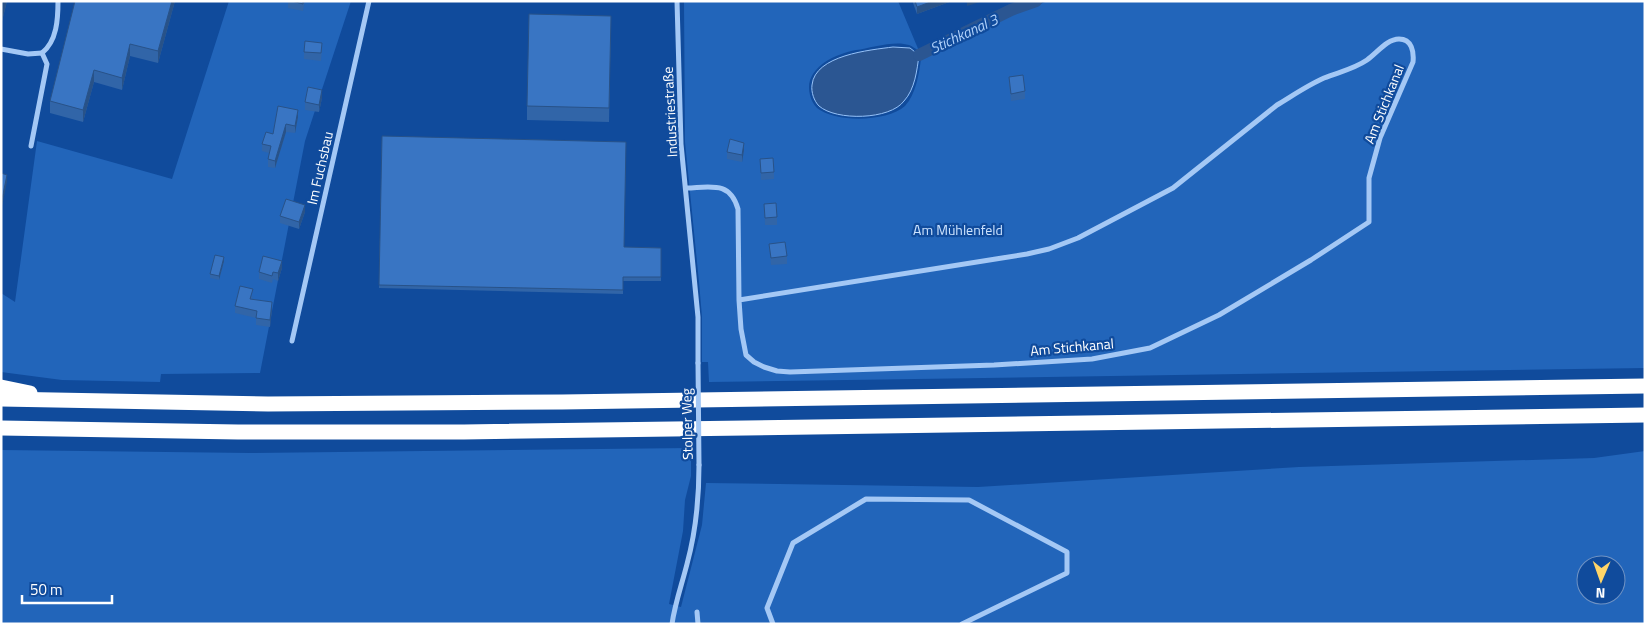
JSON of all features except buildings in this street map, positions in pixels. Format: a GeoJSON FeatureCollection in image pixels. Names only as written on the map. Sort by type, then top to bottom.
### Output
{"type":"FeatureCollection","features":[{"type":"Feature","properties":{"kind":"highway"},"geometry":{"type":"LineString","coordinates":[[1,399],[268,404],[601,402],[1645,386]]}},
{"type":"Feature","properties":{"kind":"highway"},"geometry":{"type":"LineString","coordinates":[[1,387],[88,401]]}},
{"type":"Feature","properties":{"kind":"highway"},"geometry":{"type":"LineString","coordinates":[[1,428],[238,432],[464,432],[1645,415]]}},
{"type":"Feature","properties":{"kind":"highway"},"geometry":{"type":"LineString","coordinates":[[1,435],[73,430]]}},
{"type":"Feature","properties":{"kind":"street"},"geometry":{"type":"LineString","coordinates":[[1,48],[28,54],[42,53],[51,44],[54,36],[58,1]]}},
{"type":"Feature","properties":{"kind":"street","name":"Im Fuchsbau"},"geometry":{"type":"LineString","coordinates":[[292,341],[369,1]]}},
{"type":"Feature","properties":{"kind":"street","name":"Industriestraße"},"geometry":{"type":"LineString","coordinates":[[677,1],[681,144],[690,222]]}},
{"type":"Feature","properties":{"kind":"street","name":"Am Stichkanal"},"geometry":{"type":"LineString","coordinates":[[687,188],[720,188],[731,192],[736,200],[738,209],[739,300],[741,329],[746,355],[754,362],[777,371],[856,371],[1092,359],[1150,348],[1219,315],[1311,260],[1369,222],[1369,178],[1386,120],[1413,62],[1414,54],[1408,42],[1403,39],[1391,40],[1359,65],[1317,82],[1294,94],[1264,114],[1173,188],[1064,244],[1027,254],[739,300]]}},
{"type":"Feature","properties":{"kind":"street"},"geometry":{"type":"LineString","coordinates":[[31,146],[47,64],[42,53]]}},
{"type":"Feature","properties":{"kind":"street","name":"Stolper Weg"},"geometry":{"type":"LineString","coordinates":[[672,624],[687,565],[698,508],[698,317],[690,222]]}},
{"type":"Feature","properties":{"kind":"street"},"geometry":{"type":"LineString","coordinates":[[773,624],[767,608],[793,543],[866,499],[969,500],[1067,552],[1067,573],[962,624]]}},
{"type":"Feature","properties":{"kind":"street"},"geometry":{"type":"LineString","coordinates":[[696,612],[698,624]]}},
{"type":"Feature","properties":{"kind":"green space"},"geometry":{"type":"Polygon","coordinates":[[[229,1],[351,1],[305,141],[260,373],[161,374],[160,382],[62,380],[1,372],[1,293],[15,302],[37,141],[172,179],[229,1]]]}},
{"type":"Feature","properties":{"kind":"green space","name":"Am Mühlenfeld"},"geometry":{"type":"Polygon","coordinates":[[[684,1],[898,1],[919,51],[909,45],[897,43],[847,52],[822,64],[811,78],[809,86],[810,95],[817,108],[825,113],[836,116],[861,119],[886,115],[905,106],[914,90],[921,59],[1011,15],[1048,1],[1645,1],[1645,368],[709,382],[708,362],[702,362],[702,317],[685,142],[684,1]]]}},
{"type":"Feature","properties":{"kind":"green space"},"geometry":{"type":"Polygon","coordinates":[[[691,448],[691,476],[685,500],[683,531],[669,604],[681,607],[702,525],[706,483],[978,487],[1299,467],[1594,458],[1645,451],[1645,624],[1,624],[1,450],[250,453],[691,448]]]}},
{"type":"Feature","properties":{"kind":"shaded area"},"geometry":{"type":"Polygon","coordinates":[[[893,47],[910,48],[919,55],[911,91],[897,107],[875,115],[850,116],[827,111],[817,104],[812,93],[812,85],[815,75],[823,67],[833,61],[858,52],[893,47]]]}},
{"type":"Feature","properties":{"kind":"waterway","name":"Stichkanal 3"},"geometry":{"type":"LineString","coordinates":[[919,55],[1011,10],[1036,1]]}}]}
